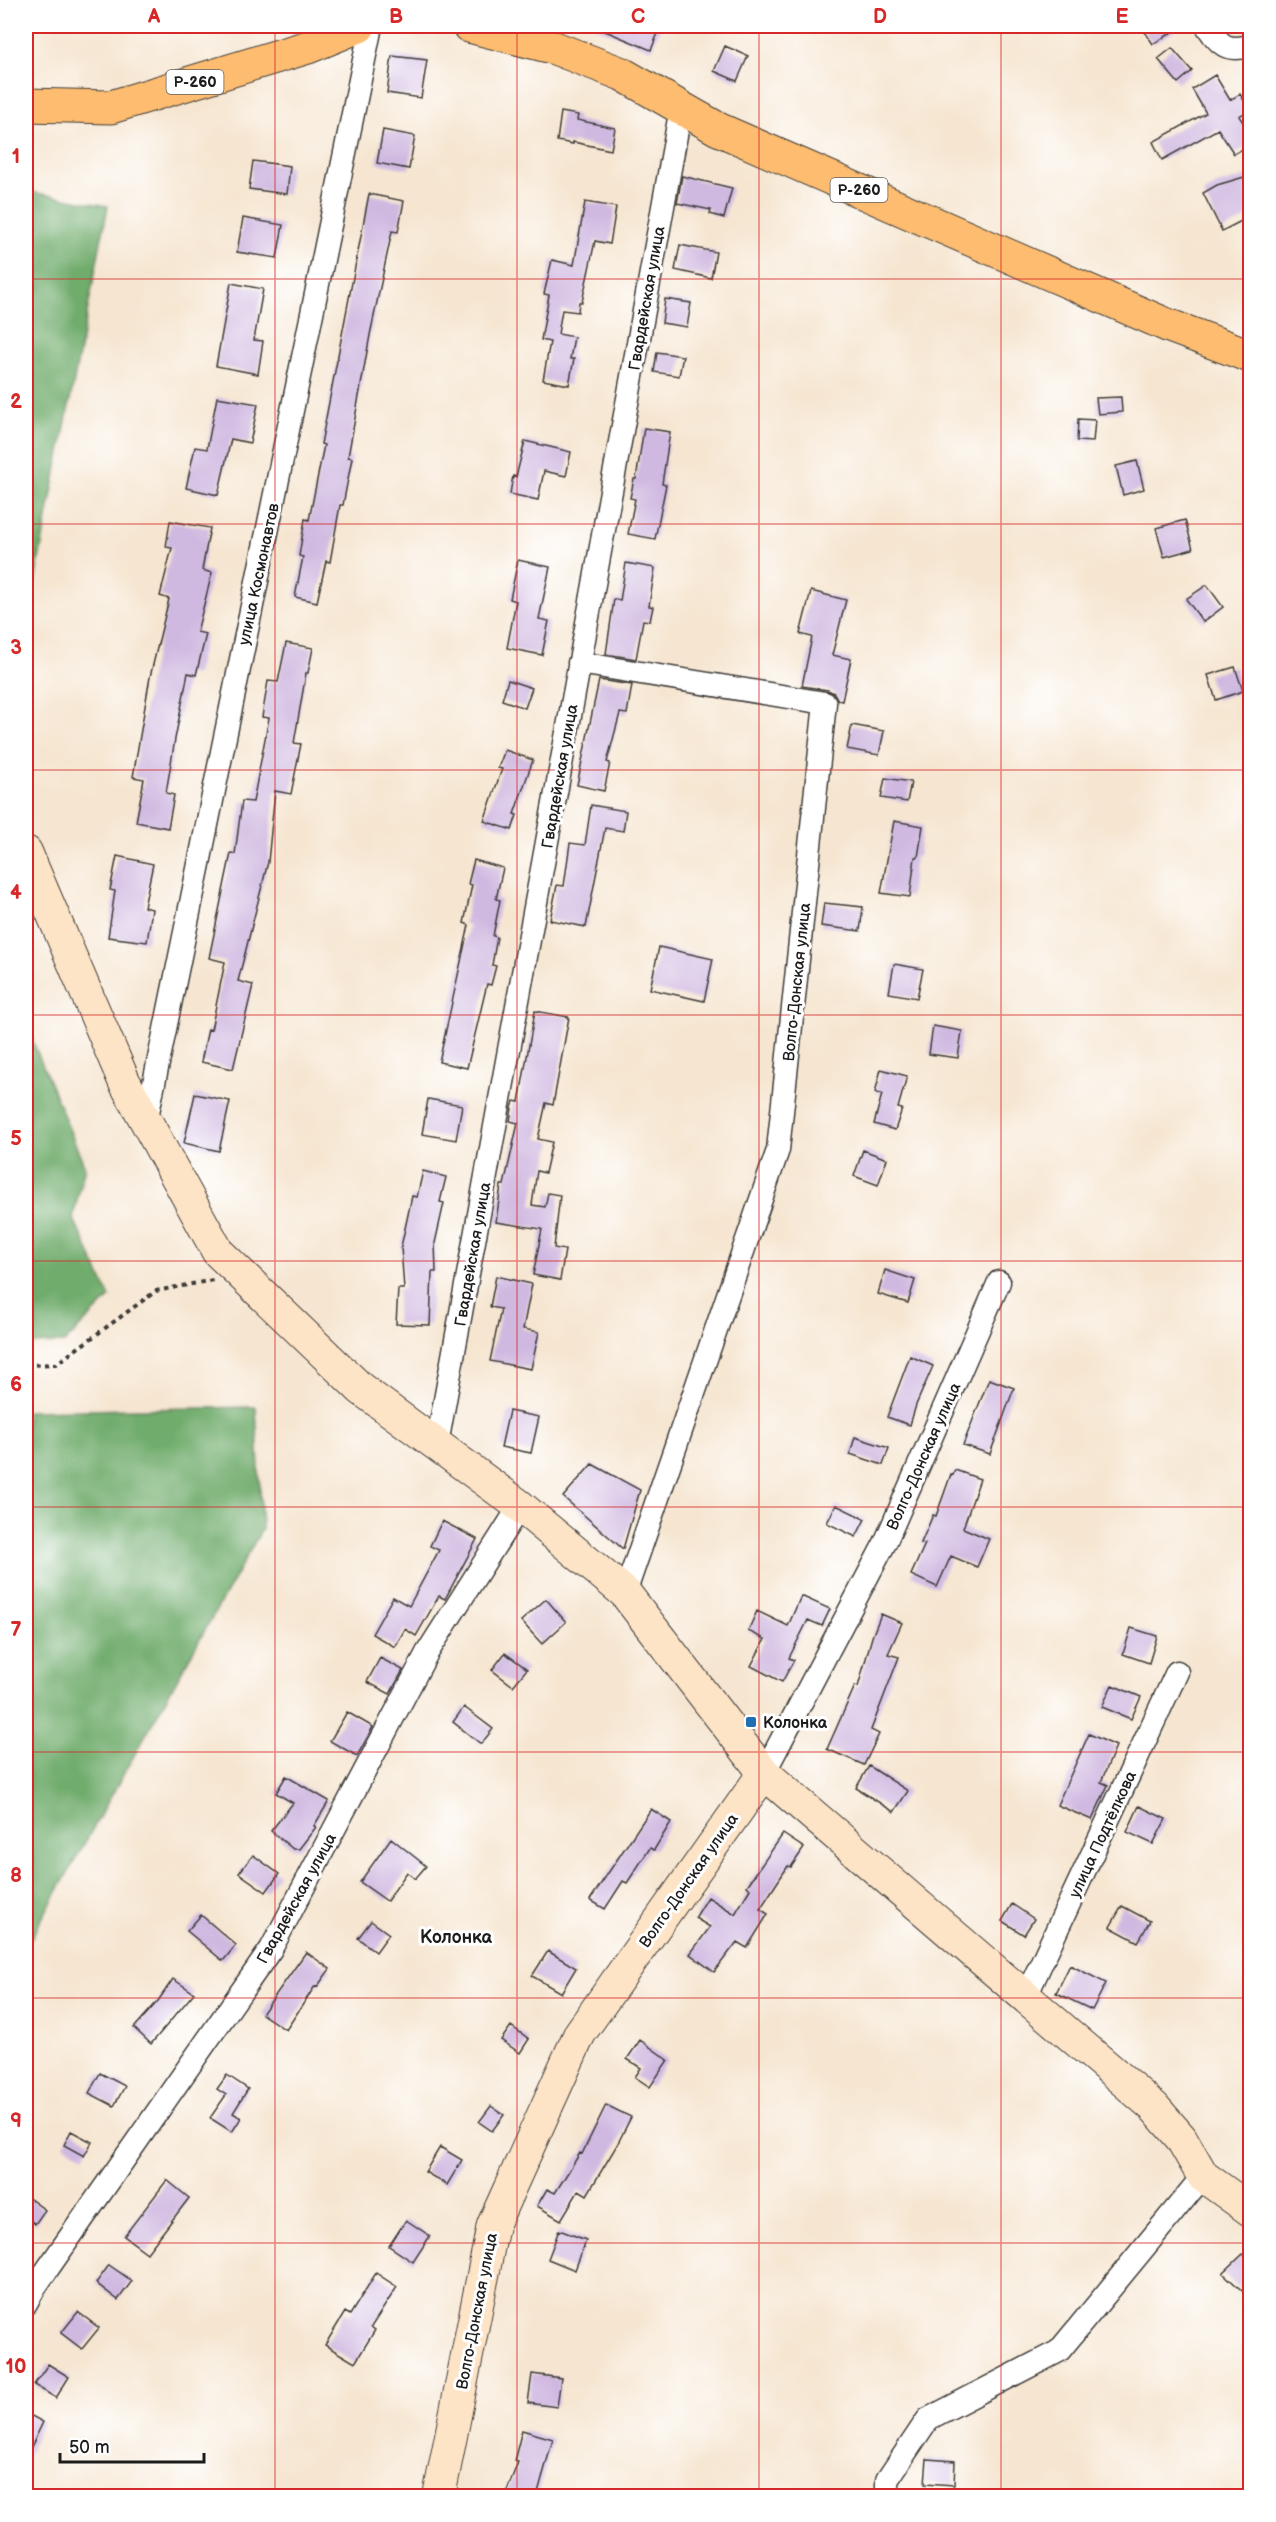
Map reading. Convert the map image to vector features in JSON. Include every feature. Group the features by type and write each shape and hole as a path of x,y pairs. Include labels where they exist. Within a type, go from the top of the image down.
{"highway":[{"name":"Р-260","path":"26,105 111,107 308,47 359,26"},
{"name":"Р-260","path":"470,26 552,47 622,74 740,139 1167,325 1251,356"}],"street":[{"name":"улица Космонавтов","path":"146,1122 371,26"},
{"path":"1207,26 1224,47 1235,49 1251,46"},
{"name":"Гвардейская улица","path":"437,1444 681,108"},
{"name":"Волго-Донская улица","path":"579,663 825,703 778,1150 625,1593"},
{"path":"26,852 124,1081 218,1252 361,1389 520,1506 625,1593 764,1773 1154,2107 1181,2138 1203,2176 1251,2210"},
{"name":"Волго-Донская улица","path":"439,2496 492,2225 580,2033 764,1773 885,1543 999,1282"},
{"name":"Гвардейская улица","path":"26,2303 35,2286 271,1949 427,1653 520,1506"},
{"name":"улица Подтёлкова","path":"1026,1996 1177,1672"},
{"path":"887,2496 887,2480 928,2419 1059,2350 1203,2176"}],"path":[{"path":"26,1365 56,1364 156,1291 241,1274"}],"green space":[{"path":"26,191 108,206 26,626"},
{"path":"26,1025 85,1167 73,1217 110,1297 64,1343 26,1344"},
{"path":"256,1407 262,1529 26,1947 26,1411"}],"building":[{"path":"593,26 661,26 651,50"},
{"path":"1141,26 1183,26 1153,44"},
{"path":"725,46 748,56 737,81 714,71"},
{"path":"1172,48 1192,71 1178,83 1158,59"},
{"path":"392,56 427,60 421,98 387,93"},
{"path":"1215,75 1230,100 1240,94 1250,110 1239,116 1251,135 1251,144 1234,154 1218,129 1162,160 1153,142 1206,113 1192,89"},
{"path":"561,112 578,115 577,120 615,128 611,150 557,141"},
{"path":"383,130 415,136 409,169 377,163"},
{"path":"253,161 290,166 287,194 249,189"},
{"path":"1251,175 1251,216 1222,231 1203,193 1217,185"},
{"path":"682,176 732,188 724,218 710,214 711,210 677,203"},
{"path":"369,194 404,201 398,232 392,231 348,457 352,458 343,505 340,505 330,562 326,561 317,602 295,597 303,557 299,556 305,519 309,520 324,445 321,444"},
{"path":"585,202 616,207 610,244 595,241 578,312 562,310 558,334 574,337 570,359 574,359 569,385 543,380 550,342 541,340 549,295 544,294 552,260 574,265"},
{"path":"243,218 283,225 277,258 237,252"},
{"path":"680,245 716,252 711,278 675,270"},
{"path":"231,283 263,289 254,340 263,341 258,374 216,366"},
{"path":"665,299 691,303 687,327 662,323"},
{"path":"657,352 683,356 679,376 654,372"},
{"path":"217,397 258,404 250,443 231,439 218,495 186,488 195,447 207,449"},
{"path":"1121,397 1122,412 1098,414 1096,398"},
{"path":"1078,419 1095,420 1093,442 1077,441"},
{"path":"644,428 670,432 662,484 666,485 655,539 628,534 635,499 630,498 634,479 636,479"},
{"path":"525,441 571,452 566,476 544,471 538,500 510,494 513,476 516,477"},
{"path":"1137,461 1144,489 1123,495 1116,466"},
{"path":"1185,520 1193,549 1164,557 1156,528"},
{"path":"170,521 210,528 202,570 212,573 197,632 206,634 196,675 188,673 175,739 166,793 174,795 168,828 136,822 144,779 133,777 150,677 169,599 160,596 172,548 166,547"},
{"path":"518,560 550,567 539,619 549,621 542,655 507,648 516,601 510,599"},
{"path":"626,563 655,568 649,606 653,607 650,621 643,620 636,659 606,654 614,599 620,601"},
{"path":"1207,585 1223,607 1203,622 1186,599"},
{"path":"811,591 846,600 832,655 851,659 842,701 828,690 802,686 812,637 800,634"},
{"path":"286,643 313,648 308,673 306,673 294,743 301,744 291,794 275,791 268,862 238,981 253,985 233,1069 201,1062 208,1029 211,1030 225,962 209,958 231,853 235,854 242,801 253,802 269,718 262,717 268,681 278,682"},
{"path":"1235,667 1243,691 1216,700 1208,675"},
{"path":"508,680 532,688 525,708 502,700"},
{"path":"599,680 632,685 627,714 620,713 607,762 610,763 604,791 577,785"},
{"path":"852,725 884,731 879,755 847,749"},
{"path":"505,750 533,760 514,814 517,815 512,830 484,821 502,769 498,768"},
{"path":"885,778 911,782 907,802 881,798"},
{"path":"591,805 626,811 623,831 605,828 586,927 550,920 557,885 564,886 570,843 585,845"},
{"path":"894,821 923,826 918,857 915,857 910,897 881,893"},
{"path":"117,856 153,864 144,907 152,909 147,942 108,937 115,891 110,890"},
{"path":"474,860 503,868 496,899 500,900 493,936 497,937 492,965 496,966 491,985 487,984 467,1068 439,1062 469,925 464,923 472,885 468,884"},
{"path":"824,903 863,907 860,931 821,926"},
{"path":"659,947 713,959 704,1001 650,989"},
{"path":"894,964 923,969 917,998 889,993"},
{"path":"535,1011 569,1017 553,1105 546,1103 538,1139 552,1142 545,1173 537,1171 532,1205 545,1207 548,1193 560,1195 554,1248 565,1250 560,1280 533,1275 542,1229 496,1222 501,1185 504,1185 518,1123 510,1121 512,1108 514,1101 519,1102"},
{"path":"933,1026 962,1031 958,1058 929,1054"},
{"path":"881,1069 907,1076 898,1108 902,1109 895,1130 874,1124 882,1094 875,1093"},
{"path":"195,1094 230,1101 219,1151 184,1143"},
{"path":"428,1099 462,1105 456,1140 422,1134"},
{"path":"863,1150 887,1159 878,1185 854,1176"},
{"path":"423,1171 446,1177 440,1202 444,1203 435,1243 436,1272 432,1272 430,1325 396,1324 398,1289 404,1289 401,1247 412,1196 417,1197"},
{"path":"885,1270 915,1280 908,1303 878,1294"},
{"path":"496,1276 532,1284 523,1329 539,1332 531,1369 490,1361 501,1309 490,1307"},
{"path":"910,1356 933,1366 910,1425 887,1417"},
{"path":"989,1379 1014,1388 990,1454 963,1445"},
{"path":"509,1411 539,1417 531,1453 501,1447"},
{"path":"855,1437 889,1448 883,1465 850,1454"},
{"path":"592,1464 640,1490 623,1549 563,1497"},
{"path":"955,1470 980,1479 963,1528 989,1539 977,1567 951,1556 937,1587 911,1575 925,1544 921,1543 933,1515 936,1516 951,1474 953,1475"},
{"path":"836,1505 865,1519 856,1537 827,1523"},
{"path":"442,1521 477,1539 445,1599 439,1596 416,1636 405,1629 395,1647 372,1634 393,1597 409,1606 439,1550 430,1546"},
{"path":"801,1596 830,1609 822,1626 808,1620 789,1658 794,1660 782,1682 751,1666 765,1639 748,1631 757,1611 788,1626"},
{"path":"546,1599 566,1622 542,1644 521,1621"},
{"path":"881,1614 902,1623 888,1654 899,1657 871,1730 879,1734 864,1765 827,1749 855,1686 858,1687"},
{"path":"1131,1628 1157,1636 1149,1663 1123,1654"},
{"path":"505,1653 527,1669 513,1686 492,1670"},
{"path":"380,1658 403,1670 390,1694 367,1682"},
{"path":"1112,1685 1141,1697 1131,1719 1102,1707"},
{"path":"464,1707 493,1729 481,1744 453,1722"},
{"path":"347,1712 373,1727 357,1756 330,1741"},
{"path":"1089,1734 1116,1746 1101,1782 1108,1785 1092,1820 1057,1805"},
{"path":"869,1766 908,1791 894,1812 856,1788"},
{"path":"286,1776 329,1801 314,1826 316,1827 299,1849 293,1849 271,1831 293,1803 276,1793"},
{"path":"1139,1806 1166,1819 1153,1844 1127,1832"},
{"path":"651,1809 671,1822 654,1850 650,1848 627,1883 623,1881 605,1909 590,1900"},
{"path":"783,1834 804,1848 791,1867 788,1866 760,1909 768,1914 747,1948 737,1942 714,1972 690,1954 710,1927 695,1918 708,1897 735,1914 750,1889 747,1886"},
{"path":"391,1838 426,1866 415,1879 407,1872 387,1901 360,1882"},
{"path":"253,1855 279,1874 266,1892 239,1873"},
{"path":"1012,1904 1034,1919 1024,1935 1002,1921"},
{"path":"1122,1906 1150,1921 1138,1942 1110,1927"},
{"path":"201,1915 236,1945 223,1961 187,1931"},
{"path":"371,1921 389,1934 376,1952 358,1938"},
{"path":"548,1951 576,1968 561,1993 532,1976"},
{"path":"306,1952 330,1969 317,1987 315,1986 286,2030 262,2014"},
{"path":"1070,1965 1106,1983 1092,2010 1056,1993"},
{"path":"173,1979 194,1993 151,2044 134,2028 158,2001"},
{"path":"511,2026 529,2039 520,2053 501,2040"},
{"path":"640,2040 668,2060 650,2087 635,2077 641,2068 627,2059"},
{"path":"100,2073 125,2086 114,2106 89,2093"},
{"path":"227,2075 248,2089 233,2113 241,2118 232,2132 210,2118 226,2095 217,2089"},
{"path":"606,2105 631,2117 587,2195 579,2190 561,2220 537,2206 547,2189 555,2193 580,2153 582,2154"},
{"path":"491,2106 504,2115 492,2131 479,2122"},
{"path":"71,2131 92,2142 84,2156 64,2145"},
{"path":"440,2147 462,2160 447,2185 425,2172"},
{"path":"167,2180 189,2198 147,2253 124,2236"},
{"path":"26,2196 45,2210 35,2224 26,2217"},
{"path":"406,2220 430,2236 413,2262 389,2246"},
{"path":"559,2230 586,2240 575,2270 548,2259"},
{"path":"1243,2254 1251,2261 1251,2299 1223,2273"},
{"path":"109,2265 132,2281 118,2300 96,2283"},
{"path":"376,2273 397,2287 371,2327 375,2330 355,2363 325,2345 345,2312 350,2315"},
{"path":"78,2312 99,2328 82,2349 61,2333"},
{"path":"48,2364 69,2377 56,2398 34,2385"},
{"path":"532,2374 561,2378 557,2407 528,2403"},
{"path":"26,2413 43,2422 26,2458"},
{"path":"522,2430 553,2439 537,2496 505,2496 518,2462 514,2461"},
{"path":"927,2459 955,2461 954,2485 925,2483"}],"place":[{"name":"Колонка","path":"751,1722"}],"district":[{"name":"Колонка","path":"456,1937"}]}
